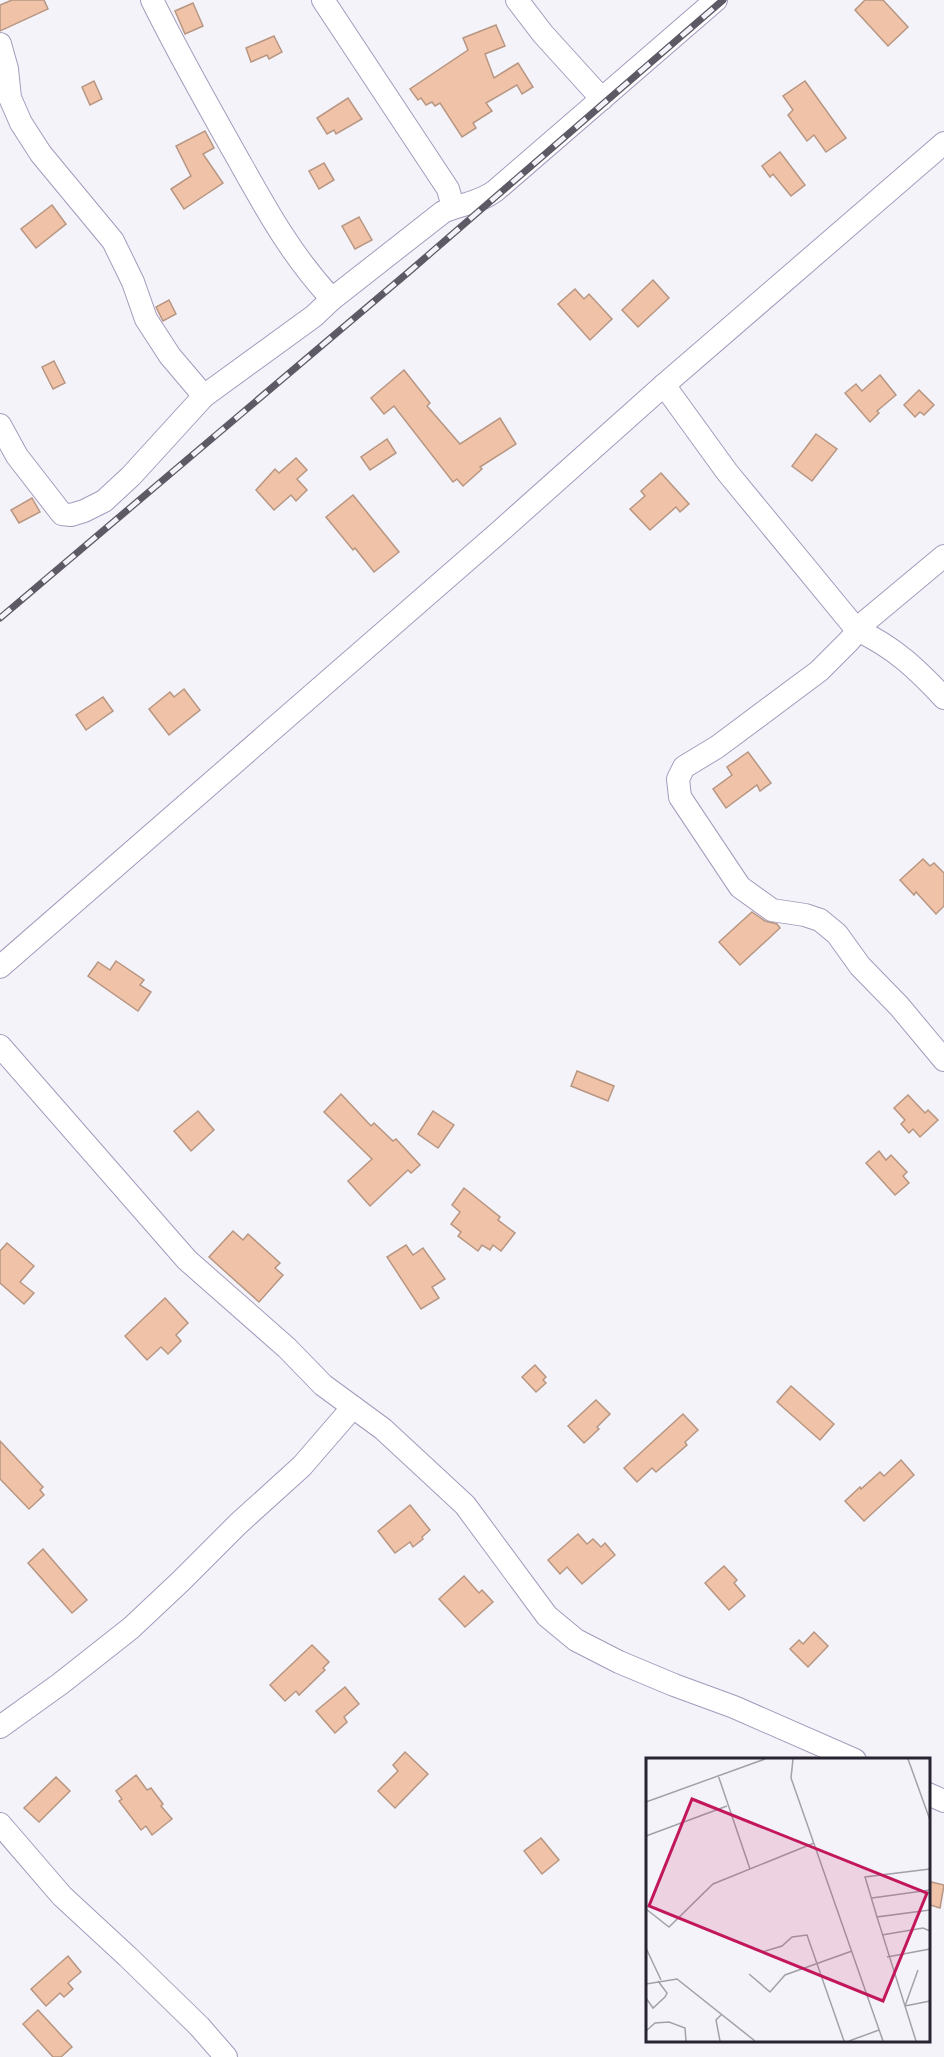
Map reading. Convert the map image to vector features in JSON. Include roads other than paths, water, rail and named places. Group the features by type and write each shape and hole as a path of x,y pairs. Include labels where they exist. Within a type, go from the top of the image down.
{"street":[{"path":"152,0 174,44 282,237 314,280 332,299"},
{"path":"323,0 448,189 453,207"},
{"path":"517,0 543,34 602,99"},
{"path":"0,425 17,456 62,513 71,515 104,501 131,476 204,396 314,316 332,299 426,225 453,207 478,202 495,191 716,0"},
{"path":"0,44 7,69 10,98 21,123 41,154 113,241 133,282 146,319 170,356 204,396"},
{"path":"0,967 497,534 664,385 944,143"},
{"path":"664,385 727,472 857,630 887,645 926,678 944,698"},
{"path":"944,556 857,630 819,671 726,740 684,767 678,779 680,797 740,887 772,910 805,915 820,920 837,934 860,966 899,1006 944,1060"},
{"path":"0,1046 187,1260 287,1348 323,1385 383,1429 465,1505 547,1616 576,1640 619,1662 734,1707 850,1758"},
{"path":"0,1727 60,1684 131,1628 238,1524 302,1466 352,1407"},
{"path":"929,1795 944,1801"},
{"path":"0,1824 62,1896 199,2026 226,2057"}],"railway":[{"path":"0,618 411,270 723,0"}]}
